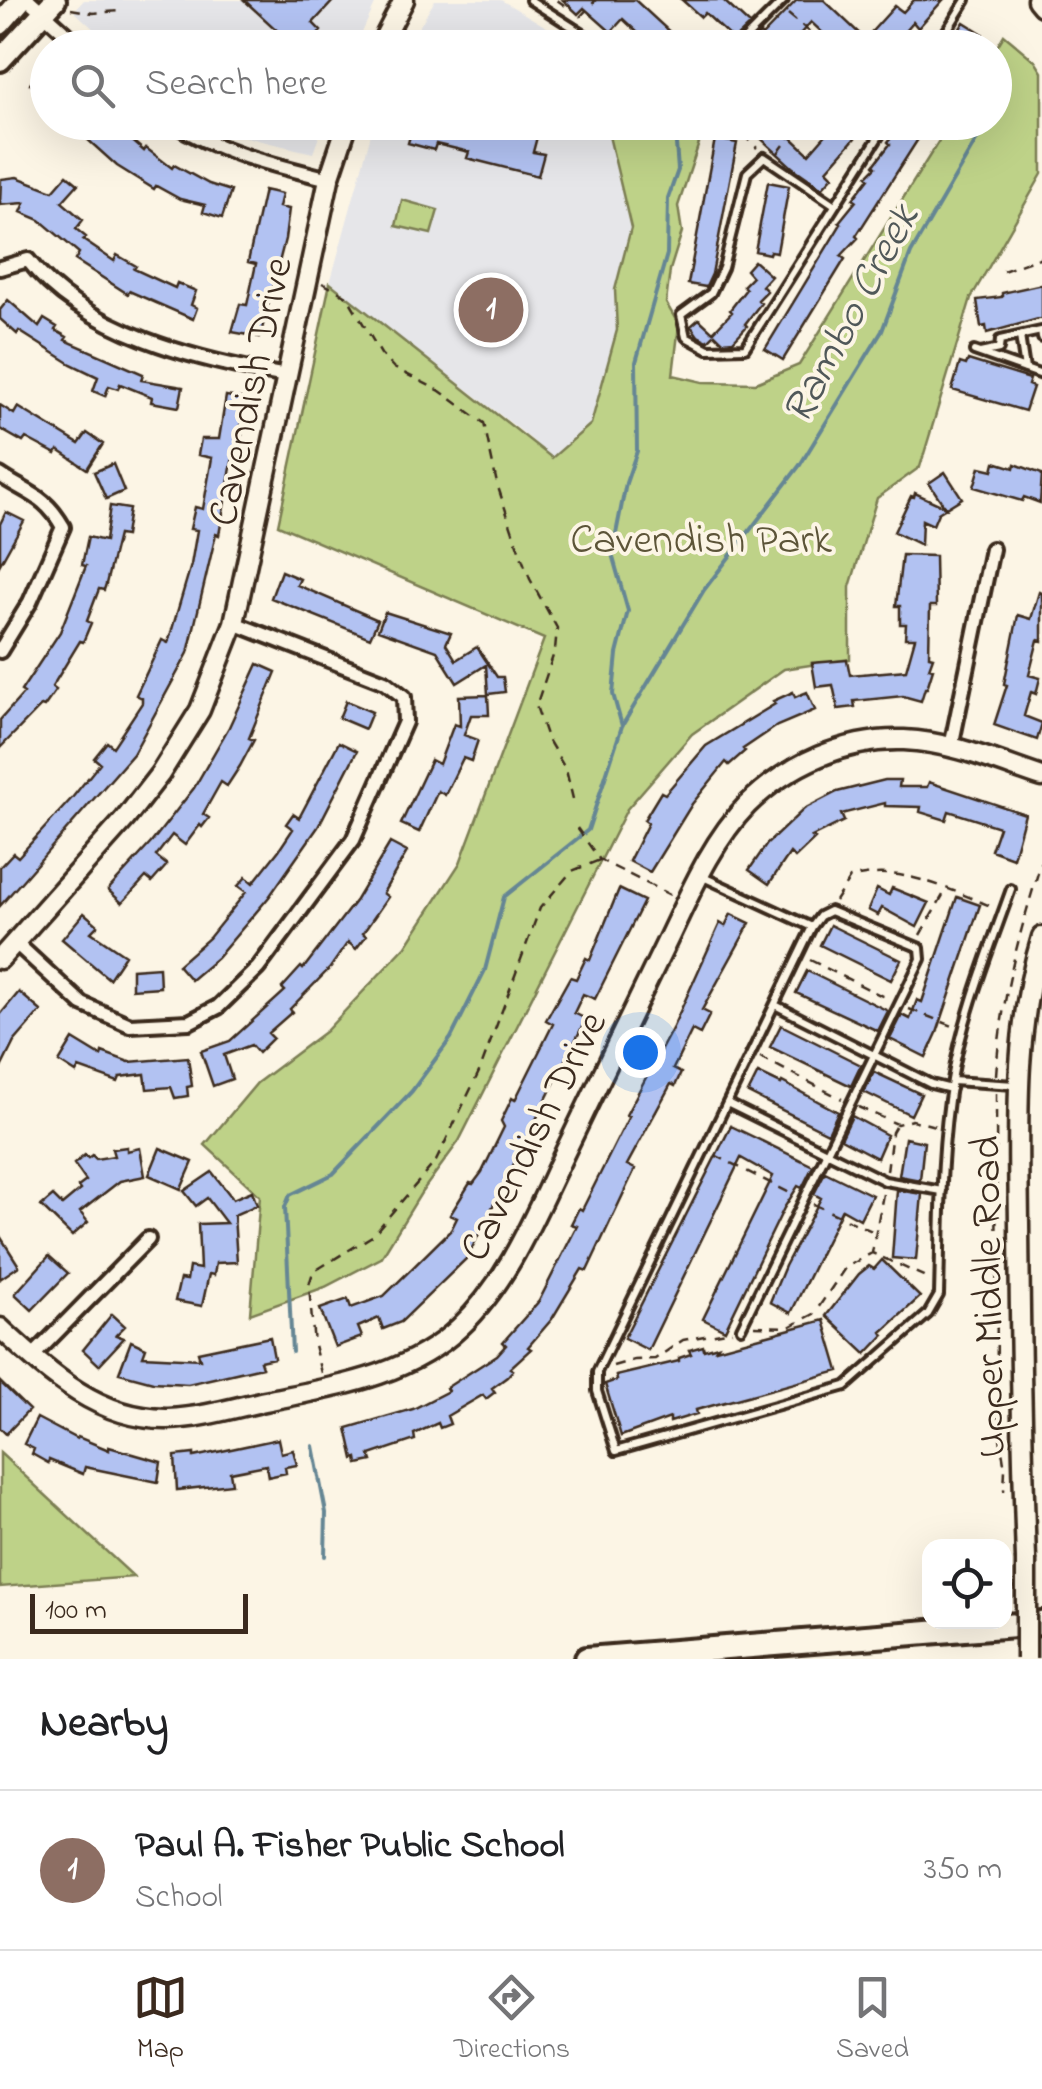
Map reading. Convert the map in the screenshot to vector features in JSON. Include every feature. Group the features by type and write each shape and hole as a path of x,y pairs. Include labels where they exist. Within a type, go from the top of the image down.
{"highway":[{"path":"587,1659 1042,1623"}],"main road":[{"path":"0,24 21,0"},
{"path":"0,60 50,6"}],"street":[{"path":"388,30 404,0"},
{"path":"1037,0 1042,6"},
{"path":"50,6 68,30"},
{"path":"204,140 248,158 329,178"},
{"name":"Cavendish Drive","path":"0,959 125,819 160,774 200,710 234,623 329,178 342,140"},
{"path":"0,268 28,260 54,290 126,330 164,346 240,368 287,376"},
{"path":"0,476 52,507 63,526 30,602 0,650"},
{"path":"952,746 992,548"},
{"path":"15,942 82,1004 98,1013 130,1025 189,1022 218,1007 258,968 352,840 405,722 404,697 385,682 234,623"},
{"name":"Cavendish Drive","path":"0,1328 70,1390 101,1405 139,1416 170,1419 358,1382 434,1348 460,1327 490,1293 526,1233 686,902 727,830 768,786 813,758 870,742 904,740 952,746 1042,778"},
{"name":"Upper Middle Road","path":"1026,1659 1020,1085 1021,1041 1033,965 1042,937"},
{"path":"32,1357 148,1239"}],"lane":[{"path":"530,0 578,30"},
{"path":"947,30 966,0"},
{"path":"754,30 781,3"},
{"path":"835,206 767,159 747,172 724,268 711,292 681,315 686,336 708,349 744,348 835,206 877,140"},
{"path":"1042,338 1041,331 1000,340 1000,349 977,352 1042,375"},
{"path":"1020,336 1026,369"},
{"path":"701,876 812,927"},
{"path":"742,1328 921,959 920,948 830,911 812,927 597,1372 597,1392 616,1451 846,1386 928,1314 938,1295 951,1085 963,1030 1011,889"},
{"path":"775,1004 931,1084 1020,1085"},
{"path":"727,1103 886,1181 942,1190"}],"path":[{"path":"556,0 571,10"},
{"path":"572,26 596,0"},
{"path":"781,3 810,30"},
{"path":"50,6 120,11"},
{"path":"748,140 767,159 790,140"},
{"path":"1003,271 1042,257"},
{"path":"309,273 347,296 381,354 394,368 440,391 484,423 497,484 526,568 558,628 555,650 536,706 547,738 566,770 574,799"},
{"path":"577,828 600,860 632,879 686,902"},
{"path":"324,1388 314,1345 309,1285 314,1272 372,1236 436,1162 480,1070 540,908 572,870 600,860"},
{"path":"830,911 850,878 870,872 898,873 1003,911"},
{"path":"914,945 947,888"},
{"path":"799,954 899,1005 963,1030"},
{"path":"897,1124 892,1132 872,1253 939,1282"},
{"path":"704,1150 876,1233"}],"shaded area":[{"path":"84,0 377,0 363,30 95,30 74,11"},
{"path":"435,0 501,0 551,30 418,30"},
{"path":"258,140 318,140 313,153"},
{"path":"369,140 610,140 631,228 615,290 617,330 591,424 552,458 330,283"}],"green space":[{"name":"Cavendish Park","path":"1012,42 1042,72 1042,174 971,298 920,467 877,498 850,587 850,659 784,669 692,734 627,809 459,1141 381,1258 325,1287 250,1314 260,1196 205,1145 257,1083 326,1031 406,946 460,863 544,639 278,525 330,283 552,458 591,424 617,330 615,290 631,228 610,140 700,140 678,206 682,232 670,270 666,303 679,325 673,375 703,382 756,383 799,365 939,140 1012,140"},
{"path":"402,200 438,210 431,234 396,226"},
{"path":"0,1453 134,1577 0,1587"}],"building":[{"path":"244,0 334,0 313,23 320,30 276,30"},
{"path":"563,0 635,0 668,30 635,30 623,19 609,30 584,8 578,14"},
{"path":"682,0 723,0 750,25 745,30 723,30 705,13 701,17"},
{"path":"797,0 824,0 856,30 820,30 811,22 804,30 768,30"},
{"path":"914,0 943,0 918,28 913,22 906,30 873,30 895,6 903,12"},
{"path":"964,22 977,30 959,30"},
{"path":"88,140 131,140 172,168 174,165 231,191 222,218 203,212 205,205 180,199 156,186 154,189 117,166"},
{"path":"536,140 533,152 544,154 538,176 467,158 469,152 436,144 434,150 408,143"},
{"path":"715,140 737,143 712,274 706,287 688,284"},
{"path":"763,140 794,140 809,154 821,140 853,140 827,170 833,176 822,188"},
{"path":"917,140 858,238 841,256 845,259 783,360 765,349 888,142"},
{"path":"67,175 78,184 62,202 83,220 76,229 86,237 83,240 114,261 117,255 136,266 134,269 175,288 177,283 196,291 191,305 197,308 193,319 129,291 128,294 75,260 79,253 40,220 21,212 25,203 0,205 1,179 17,177 53,191"},
{"path":"768,182 789,186 777,252 769,254 755,251"},
{"path":"264,190 282,194 279,207 289,209 260,337 232,332 240,304 247,305 256,264 248,262"},
{"path":"754,261 771,276 762,286 767,291 758,300 761,303 747,326 733,341 723,342 715,334 708,341 698,336 691,326 699,319 713,332 732,312 746,289 743,286 752,277 746,270"},
{"path":"1042,284 1042,318 987,333 986,326 981,327 977,300 1002,297 1002,293"},
{"path":"8,300 39,327 44,319 67,337 65,340 143,374 141,380 183,387 179,407 151,402 152,397 120,384 118,389 109,386 105,396 93,391 98,377 19,331 17,334 0,319 0,310"},
{"path":"968,360 1030,379 1028,385 1033,387 1025,411 952,390 960,363 966,365"},
{"path":"226,396 246,399 239,434 242,435 239,452 236,451 232,462 219,535 216,534 188,653 133,754 0,906 0,867 13,853 18,857 72,798 100,763 94,758 107,742 113,747 142,703 136,695 162,640 168,643 191,565 197,530 190,529 195,507 203,509 212,458 198,455 201,439 219,439"},
{"path":"0,405 14,414 18,407 79,444 87,433 103,444 87,469 58,450 56,454 0,429"},
{"path":"995,462 1014,468 1015,464 1042,474 1040,503 974,487 980,467 993,470"},
{"path":"113,464 124,491 106,499 94,472"},
{"path":"945,472 962,498 938,513 933,525 922,520 921,545 894,532 915,493 945,507 929,483"},
{"path":"110,506 129,509 125,536 118,535 106,584 104,590 99,589 83,642 80,641 52,687 56,690 44,707 0,748 0,720 24,693 21,691 60,632 86,566 82,565 88,537 105,541"},
{"path":"6,512 24,521 0,564 0,524"},
{"path":"902,555 935,556 936,606 930,606 929,656 933,657 929,668 933,669 927,688 921,701 903,696 854,701 855,707 838,709 833,685 816,687 812,663 847,660 850,675 906,670 915,638 905,638 906,624 900,624 900,606 896,606"},
{"path":"281,571 300,579 297,585 378,620 370,638 271,598"},
{"path":"1039,592 1042,641 1038,640 1029,675 1040,678 1024,716 1042,723 1037,740 994,725 1007,685 1004,684 1018,615 1031,619"},
{"path":"385,612 451,633 446,644 456,660 477,647 497,677 503,677 505,692 488,694 486,665 457,683 437,651 378,630"},
{"path":"258,664 276,672 249,738 254,740 240,766 227,786 221,782 203,814 209,818 202,827 185,845 172,835 156,856 167,865 152,882 146,877 122,903 108,890 194,788 229,727"},
{"path":"793,692 795,697 807,692 815,710 777,726 743,749 729,765 726,762 692,804 650,872 629,861 648,823 644,820 661,792 665,794 706,746"},
{"path":"488,695 489,715 471,715 464,735 478,740 471,761 463,758 445,795 438,791 419,832 401,824 431,760 439,764 454,724 460,726 459,696"},
{"path":"346,701 372,712 365,729 339,718"},
{"path":"339,742 357,751 318,827 269,897 217,958 191,980 178,965 209,938 246,892 238,886 246,877 253,883 279,850 293,829 286,824 293,814 299,818"},
{"path":"900,780 899,787 927,787 929,782 1025,814 1013,858 991,850 999,827 949,811 946,820 920,812 921,807 885,803 841,814 844,821 812,837 815,839 795,858 790,853 769,884 749,870 767,844 804,809 837,792"},
{"path":"390,843 407,852 383,893 388,897 363,933 366,936 356,949 348,942 330,968 290,1009 292,1012 268,1033 273,1038 258,1053 251,1045 224,1055 232,1079 213,1086 201,1051 230,1041 285,991 282,988 303,969 356,900"},
{"path":"892,888 929,903 917,927 882,908 878,915 868,910 877,889 889,895"},
{"path":"619,889 644,901 595,999 583,994 574,1013 586,1019 467,1258 401,1322 383,1329 379,1318 358,1327 362,1337 335,1347 320,1309 348,1299 351,1308 384,1296 451,1230 457,1218 450,1215 470,1183 482,1172 504,1127 501,1121 512,1098 515,1100 553,1024 546,1020 570,977 576,979 586,958 590,960"},
{"path":"957,897 980,905 926,1057 890,1039 902,1015 910,1019 917,1000 922,1002"},
{"path":"84,913 98,925 91,932 125,955 109,979 62,939"},
{"path":"731,914 750,923 702,1010 710,1014 700,1034 692,1030 673,1069 681,1073 675,1086 671,1084 627,1165 635,1169 587,1271 582,1269 552,1319 528,1347 531,1349 492,1388 495,1392 447,1416 450,1424 440,1428 438,1423 414,1434 415,1440 370,1455 372,1461 358,1464 347,1428 413,1409 448,1391 446,1388 497,1355 506,1345 503,1342 539,1301 577,1226 571,1224 579,1208 582,1210 629,1116 626,1115 673,1027 720,923 725,926"},
{"path":"830,925 901,960 891,980 820,945"},
{"path":"159,967 160,987 132,989 132,969"},
{"path":"807,971 888,1011 878,1031 796,993"},
{"path":"19,992 41,1011 14,1042 0,1070 0,1015"},
{"path":"781,1025 861,1065 851,1086 770,1047"},
{"path":"73,1039 101,1056 102,1052 129,1062 188,1057 192,1086 187,1087 188,1096 175,1098 171,1087 147,1089 145,1074 120,1077 118,1082 79,1068 76,1073 59,1062"},
{"path":"874,1072 921,1094 911,1115 864,1092"},
{"path":"758,1073 838,1112 828,1133 748,1093"},
{"path":"852,1116 887,1135 877,1158 841,1139"},
{"path":"731,1126 813,1166 802,1188 798,1186 784,1208 725,1330 703,1319 773,1176 741,1158 648,1350 624,1338"},
{"path":"905,1138 924,1142 920,1180 899,1176"},
{"path":"127,1147 127,1151 140,1148 145,1176 120,1181 80,1212 88,1222 72,1236 41,1206 53,1196 62,1205 80,1190 78,1187 86,1181 74,1164 85,1155 96,1159 114,1156 112,1149"},
{"path":"160,1148 193,1162 181,1189 149,1175"},
{"path":"212,1172 233,1199 252,1191 257,1205 234,1215 237,1262 216,1263 214,1275 209,1274 202,1306 175,1301 180,1279 187,1280 189,1267 200,1269 198,1224 226,1223 207,1198 196,1206 184,1191"},
{"path":"825,1172 872,1195 860,1219 842,1209 791,1313 770,1302 821,1198 814,1194"},
{"path":"897,1190 922,1194 916,1260 892,1258"},
{"path":"0,1236 19,1266 0,1279"},
{"path":"49,1256 68,1273 32,1310 15,1294"},
{"path":"882,1260 920,1297 882,1332 884,1335 866,1354 826,1316 859,1274 869,1266 874,1269"},
{"path":"112,1314 125,1326 116,1335 124,1338 99,1365 83,1350"},
{"path":"824,1320 839,1371 696,1410 697,1414 670,1422 670,1418 621,1436 605,1384 617,1380 616,1376 679,1361 691,1354 689,1350 703,1346 704,1350 718,1346 716,1349"},
{"path":"270,1337 274,1358 260,1361 262,1367 188,1384 153,1382 119,1373 131,1341 146,1348 143,1356 200,1359 198,1352"},
{"path":"0,1382 29,1410 6,1434 0,1428"},
{"path":"37,1418 77,1439 161,1462 158,1482 85,1467 83,1474 49,1460 48,1463 24,1444"},
{"path":"278,1439 281,1453 293,1450 297,1465 285,1467 286,1473 268,1477 266,1465 230,1472 232,1484 177,1490 175,1456 194,1457"}],"waterway":[{"path":"622,726 613,694 617,654 628,611 612,554 626,483 637,451 636,362 667,254 668,198 678,170 676,140"},
{"name":"Rambo Creek","path":"292,1352 285,1207 290,1195 333,1174 412,1091 451,1038 485,970 504,897 588,830 622,726 704,590 800,465 882,331 911,253 977,140"},
{"path":"313,1446 326,1513 325,1556"}],"place":[{"name":"Paul A. Fisher Public School","path":"491,310"}]}
